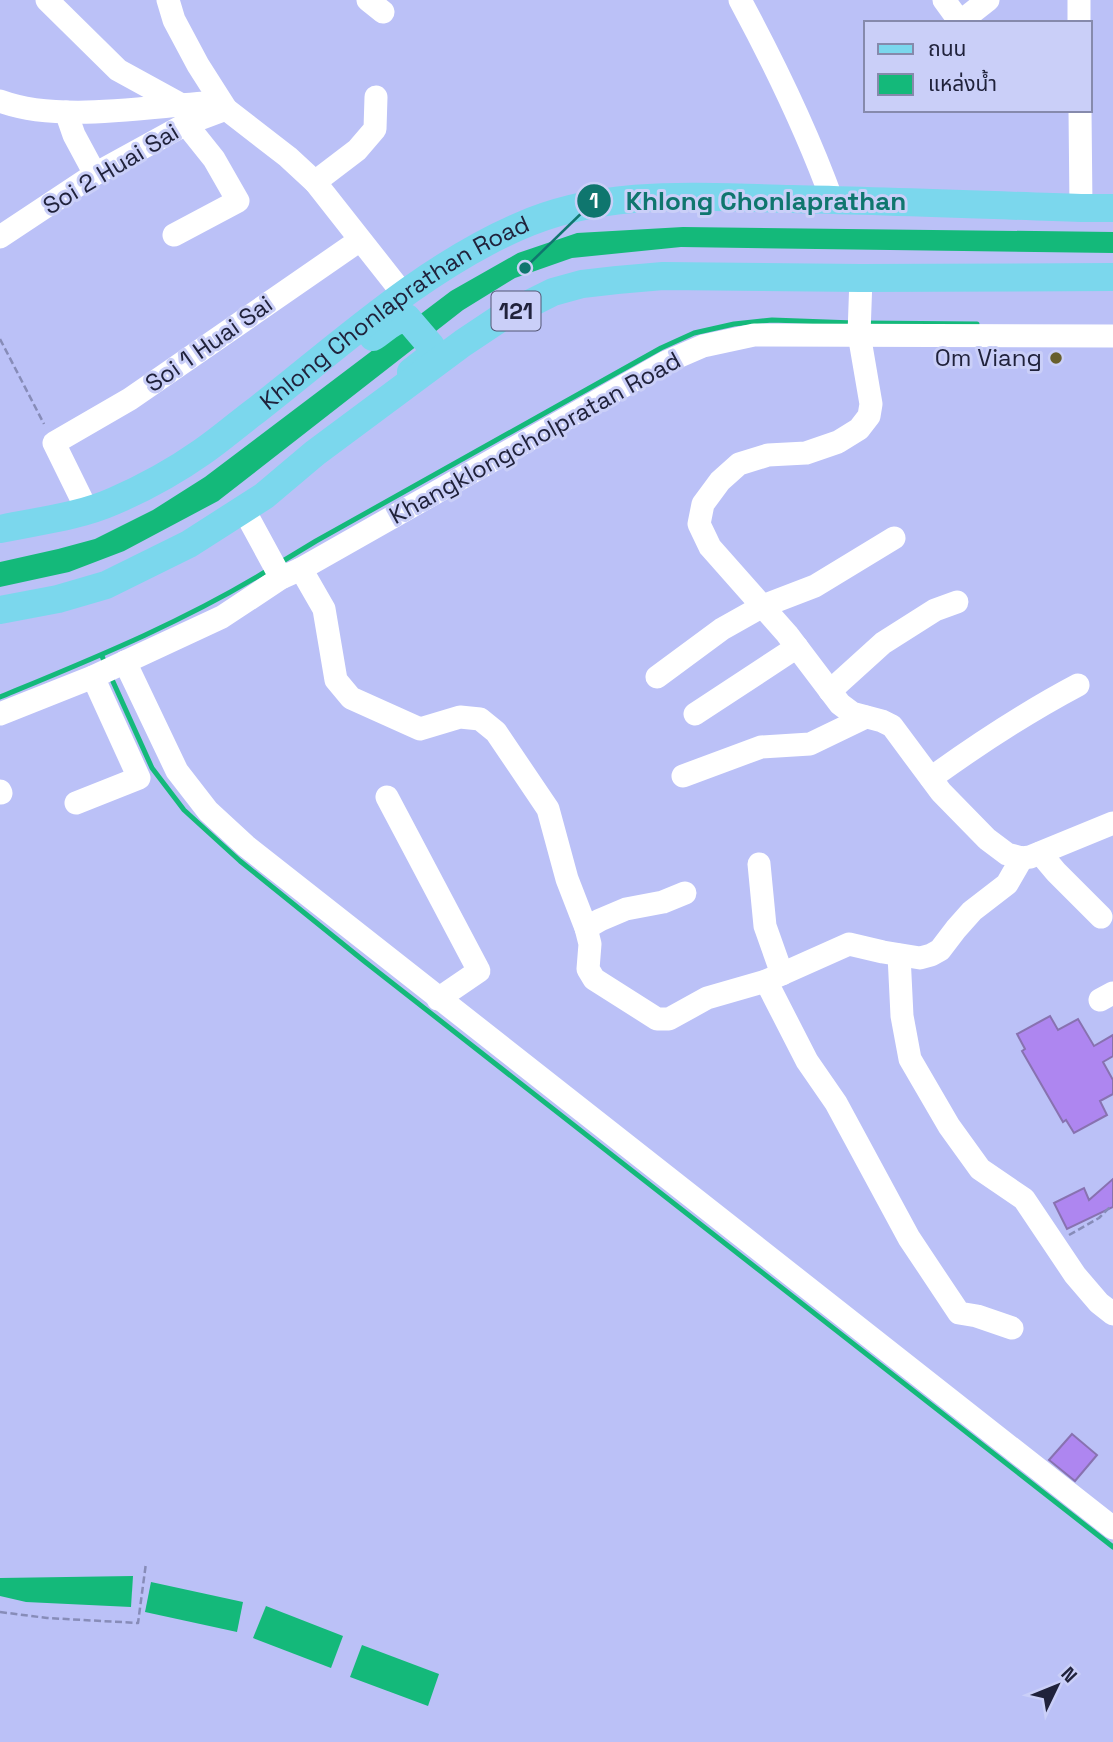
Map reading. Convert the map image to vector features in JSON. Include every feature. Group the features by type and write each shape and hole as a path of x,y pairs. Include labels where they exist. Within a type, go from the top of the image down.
{"main road":[{"name":"Khlong Chonlaprathan Road","path":"0,529 68,516 113,502 151,482 201,453 279,393 409,307 459,256 520,226 578,206 671,197 1113,208"},
{"name":"121","path":"0,610 58,599 106,585 189,544 264,496 315,453 472,337 499,319 553,292 594,283 663,276 860,311 1113,277"},
{"path":"315,453 430,357 437,344 449,340 520,295 553,292"},
{"path":"409,307 437,344"}],"street":[{"path":"47,0 118,70 183,114 215,159 238,201 174,235"},
{"path":"168,0 174,20 223,106 315,182 409,307"},
{"path":"740,0 803,127 832,200"},
{"path":"944,0 959,21"},
{"path":"961,21 988,0"},
{"path":"1079,0 1079,21"},
{"path":"315,182 357,150 375,129 376,97"},
{"path":"0,101 17,108 66,112 143,108 183,114"},
{"name":"Soi 2 Huai Sai","path":"0,237 183,114 223,106"},
{"path":"66,112 74,135 95,174"},
{"path":"1080,112 1081,208"},
{"name":"Soi 1 Huai Sai","path":"54,443 131,398 360,240"},
{"path":"860,311 869,416 859,429 838,442 806,453 768,455 739,464 720,481 703,504 699,524 710,547 787,634 840,704 852,713 892,726 941,792 987,839 1007,854 1031,856 1113,823"},
{"name":"Khangklongcholpratan Road","path":"0,714 98,675 222,617 286,573 666,362 704,346 860,311 1113,336"},
{"path":"54,443 87,510"},
{"path":"244,510 258,537 286,573 324,609 336,680 351,698 420,729 460,717 480,719 496,732 548,809 567,879 586,928 590,944 588,969 594,979 657,1019 669,1019 707,998 774,978 849,944 920,958 931,955 940,950 972,911 1007,884 1031,856"},
{"path":"657,677 722,629 763,606 815,586 894,538"},
{"path":"830,691 883,643 935,610 957,602"},
{"path":"695,714 797,647"},
{"path":"125,662 177,771 208,811 246,846 1113,1528"},
{"path":"76,803 139,778 98,675"},
{"path":"931,778 1033,709 1078,685"},
{"path":"683,776 761,747 810,744 866,717"},
{"path":"387,797 478,971 438,999"},
{"path":"1031,856 1056,872 1101,917"},
{"path":"759,864 765,926 774,978 807,1061 836,1103 909,1238 959,1313 1012,1328"},
{"path":"586,928 626,909 663,902 685,893"},
{"path":"899,955 902,1016 910,1059 949,1126 980,1169 1024,1199 1076,1276 1106,1309"}],"path":[{"path":"0,339 54,443"},
{"path":"1054,1243 1099,1218 1110,1207"},
{"path":"0,1612 47,1618 138,1623 146,1563"}],"water":[{"path":"683,227 1113,232 1113,253 681,247 572,258 515,278 463,310 218,501 124,551 69,572 0,587 0,562 95,539 153,510 205,477 451,291 518,253 577,233"},
{"path":"133,1576 131,1607 26,1602 0,1596 0,1578"},
{"path":"151,1582 243,1602 237,1632 145,1612"},
{"path":"266,1606 343,1636 331,1668 253,1638"},
{"path":"362,1645 439,1674 428,1706 350,1677"}],"building":[{"path":"1050,1016 1058,1030 1078,1019 1094,1046 1113,1035 1113,1056 1103,1062 1113,1080 1113,1094 1100,1101 1107,1115 1074,1133 1066,1120 1063,1122 1022,1051 1025,1049 1017,1034"},
{"path":"1113,1179 1113,1207 1067,1229 1054,1203 1084,1188 1089,1200"},
{"path":"1072,1434 1097,1455 1075,1481 1049,1460"}],"waterway":[{"path":"278,564 661,348 694,333 734,324 772,320 854,323"},
{"path":"864,323 977,324"},
{"path":"0,697 171,623 270,569"},
{"path":"102,656 106,666"},
{"path":"110,675 152,768 184,810 240,861 1113,1547"}],"place":[{"name":"Khlong Chonlaprathan","path":"525,268"},
{"name":"Om Viang","path":"1056,358"}]}
